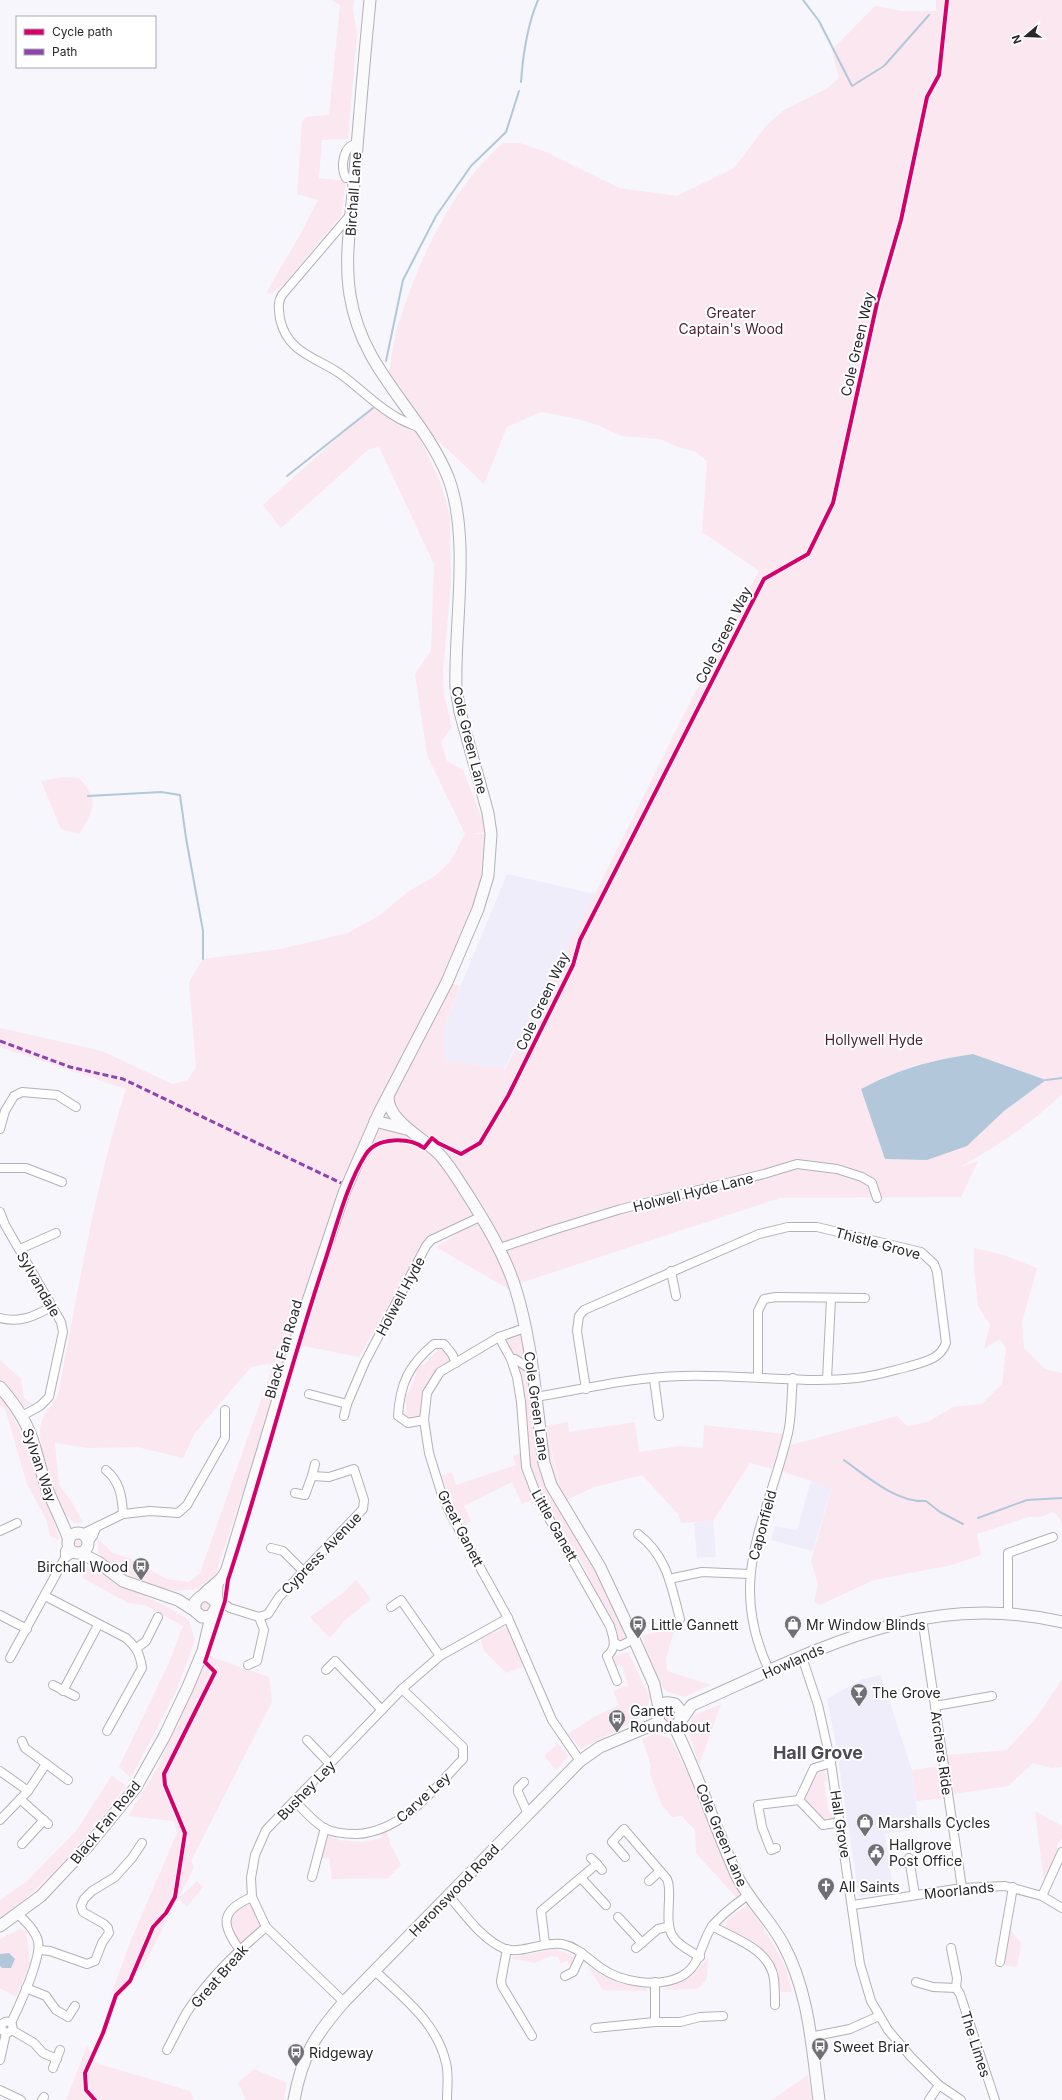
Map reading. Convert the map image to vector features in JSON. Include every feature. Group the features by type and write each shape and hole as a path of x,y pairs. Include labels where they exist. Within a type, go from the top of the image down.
{"street":[{"name":"Birchall Lane","path":"370,0 348,264 350,294 357,322 366,347 386,382"},
{"path":"351,214 282,295 278,302 282,324 288,338 306,355 338,373 397,418 420,428"},
{"name":"Cole Green Lane","path":"386,382 437,454 453,491 457,512 459,556 455,659 456,688 460,712 488,813 491,834 488,876 478,909 447,982 377,1117 416,1133"},
{"path":"0,1129 5,1111 14,1096 22,1092 57,1095 76,1107"},
{"name":"Cole Green Lane","path":"388,1096 391,1112 396,1118 416,1133 441,1156 482,1216 500,1248 514,1285 525,1328 536,1397 544,1463 551,1485 600,1567 654,1684 659,1708"},
{"name":"Black Fan Road","path":"0,1926 41,1896 88,1846 136,1787 164,1737 187,1689 205,1643 206,1630 210,1623 208,1611 217,1585 227,1569 303,1316 344,1193 377,1117"},
{"name":"Holwell Hyde Lane","path":"500,1248 621,1209 797,1164 837,1169 862,1177 872,1183 877,1198"},
{"path":"0,1168 26,1168 62,1182"},
{"name":"Sylvandale","path":"0,1212 51,1307 61,1322 63,1332 49,1397 40,1406 22,1416"},
{"name":"Holwell Hyde","path":"344,1416 347,1404 365,1362 426,1246 432,1240 482,1216"},
{"name":"Thistle Grove","path":"536,1397 586,1388 682,1376 827,1379 877,1375 933,1359 943,1351 946,1343 946,1332 939,1281 934,1264 921,1252 817,1227 802,1226 759,1234 591,1305 584,1310 578,1316 577,1331 586,1388"},
{"path":"20,1249 56,1233"},
{"path":"671,1271 676,1296"},
{"path":"758,1377 758,1311 759,1305 764,1299 776,1297 830,1299 865,1298"},
{"path":"827,1379 830,1299"},
{"path":"0,1318 15,1321 25,1320 51,1307"},
{"name":"Great Ganett","path":"525,1328 499,1337 440,1372 427,1393 424,1420 429,1453 442,1495 450,1513 508,1618 552,1720 580,1761"},
{"name":"Little Ganett","path":"499,1337 511,1359 521,1402 526,1467 538,1499 610,1626 615,1643"},
{"path":"424,1420 408,1423 398,1416 400,1395 408,1374 420,1356 434,1344 444,1344 452,1354 456,1363"},
{"path":"511,1359 515,1359 532,1370"},
{"name":"Caponfield","path":"770,1672 756,1642 752,1626 749,1596 750,1574 759,1531 789,1432 793,1378"},
{"path":"654,1379 659,1416"},
{"name":"Sylvan Way","path":"0,1387 22,1416 34,1444 49,1494 64,1524 77,1545"},
{"path":"309,1394 347,1404"},
{"path":"10,1658 45,1596 77,1545 96,1528 123,1514 150,1510 178,1513 187,1505 225,1438 224,1410"},
{"path":"295,1493 305,1495 312,1476 314,1464"},
{"name":"Cypress Avenue","path":"259,1617 268,1614 279,1597 304,1572 318,1554 354,1520 363,1509 364,1500 354,1469 329,1477 312,1476"},
{"path":"106,1470 114,1477 121,1494 123,1514"},
{"path":"0,1531 17,1523"},
{"path":"638,1534 651,1544 661,1557 669,1579 680,1619"},
{"path":"1008,1613 1008,1553 1053,1537"},
{"path":"77,1545 123,1581 208,1611 224,1604 230,1608 259,1617 264,1630 257,1661 248,1665"},
{"path":"271,1548 283,1550 304,1572"},
{"path":"669,1579 702,1572 750,1574"},
{"name":"Black Fan Road","path":"200,1596 210,1588 217,1585"},
{"path":"45,1596 98,1625 126,1638 137,1648 141,1658 142,1668 108,1731"},
{"path":"200,1596 194,1605 208,1611"},
{"path":"178,1600 209,1596 208,1611"},
{"path":"391,1607 401,1600 440,1656"},
{"name":"Howlands","path":"677,1723 692,1705 802,1657 868,1631 922,1618 958,1614 1008,1613 1062,1622"},
{"path":"0,1615 27,1629"},
{"path":"137,1648 146,1641 158,1617"},
{"name":"Bushey Ley","path":"344,2002 266,1927 252,1897 251,1878 255,1855 266,1830 402,1689 440,1656 508,1618"},
{"name":"Archers Ride","path":"922,1618 962,1888"},
{"path":"64,1691 98,1625"},
{"path":"617,1681 607,1656 612,1652 615,1643 620,1646 634,1639"},
{"name":"Hall Grove","path":"802,1657 818,1705 831,1763 862,1970 871,2000 888,2030 911,2057 939,2085 961,2100"},
{"path":"326,1670 335,1661 382,1710"},
{"name":"Cole Green Lane","path":"654,1684 673,1703"},
{"path":"52,1685 75,1696"},
{"name":"Carve Ley","path":"295,1801 308,1815 325,1828 346,1834 368,1833 386,1828 405,1816 421,1802 463,1759 464,1747 402,1689"},
{"path":"936,1706 992,1696"},
{"path":"666,1702 673,1703 681,1711 677,1723 667,1727 659,1722 657,1714 659,1708 666,1702"},
{"name":"Howlands","path":"673,1703 692,1705"},
{"name":"Heronswood Road","path":"294,2100 299,2075 307,2053 320,2029 344,2002 580,1761 600,1747 659,1722"},
{"name":"Cole Green Lane","path":"677,1723 719,1834 748,1895 775,1930 784,1945 794,1968 804,2001 819,2100"},
{"path":"307,1740 330,1764"},
{"path":"22,1741 25,1748 68,1780"},
{"path":"799,1800 814,1768 831,1763"},
{"path":"0,1820 28,1791 46,1764"},
{"path":"0,1771 28,1791"},
{"path":"524,1782 518,1788 518,1792 528,1814"},
{"path":"20,1799 46,1822 22,1844"},
{"path":"776,1848 771,1850 762,1827 758,1804 799,1800"},
{"path":"799,1800 822,1824 841,1822"},
{"path":"312,1877 325,1828"},
{"path":"625,1857 612,1842 624,1829 660,1871 669,1884 667,1927 674,1939 684,1948 700,1957"},
{"path":"40,1950 50,1951 87,1964 95,1961 109,1931 104,1924 83,1912 82,1903 88,1894 107,1882 126,1865 142,1843"},
{"path":"1042,1896 1062,1852"},
{"path":"545,1943 541,1911 584,1876 600,1867 591,1858"},
{"path":"909,1858 915,1895"},
{"path":"649,1881 660,1871"},
{"path":"584,1876 606,1905"},
{"path":"1000,1962 1013,1887"},
{"name":"Moorlands","path":"853,1905 962,1888 1013,1887 1042,1896 1062,1908"},
{"path":"448,1895 482,1933 495,1944 507,1949 524,1948 545,1943 571,1946 602,1969 620,1977 636,1981 655,1982 679,1977 690,1970 700,1957 712,1926 721,1916 748,1895"},
{"path":"240,1950 230,1937 226,1924 228,1912 239,1902 252,1897"},
{"path":"0,2060 6,2027 26,1988 40,1950 38,1940 32,1928 18,1914"},
{"path":"618,1917 639,1946 658,1929 667,1927"},
{"path":"712,1926 751,1946 768,1962 774,1978 775,2004"},
{"name":"Great Break","path":"167,2050 188,2012 211,1980 240,1950 266,1927"},
{"name":"The Limes","path":"951,1948 957,1978 956,1988 960,1994 995,2100"},
{"path":"507,1949 501,1980 502,1986 532,2036"},
{"path":"565,1976 573,1972 582,1953"},
{"path":"375,1971 414,2007 429,2025 440,2046 446,2064 448,2100"},
{"path":"655,1982 655,2022"},
{"path":"916,1982 933,1987 956,1988"},
{"path":"26,1988 46,1996 56,2010 68,2017 75,2006"},
{"path":"595,2028 655,2022 680,2022 700,2017 723,2016"},
{"path":"810,2037 850,2029 879,2016"},
{"path":"6,2027 34,2044 43,2053 57,2059"},
{"path":"53,2068 60,2050"},
{"path":"929,2100 939,2085"},
{"path":"0,2090 21,2100"}],"shaded area":[{"path":"507,874 595,894 504,1069 444,1061 444,1026"},
{"path":"811,1481 832,1487 813,1551 771,1540 775,1526 797,1530"},
{"path":"713,1521 716,1557 697,1558 694,1523"},
{"path":"881,1675 912,1770 919,1829 885,1834 894,1893 859,1897 836,1745 827,1699 862,1679"}],"green space":[{"path":"331,0 354,0 353,10 357,34 348,139 322,140 319,178 346,181 341,216 286,282 271,294 266,293 300,235 318,200 297,194 302,122 306,117 329,115 340,5"},
{"path":"936,0 1062,0 1062,1094 1013,1134 960,1167 978,1161 961,1197 780,1198 517,1284 482,1211 425,1241 359,1357 304,1346 286,1362 215,1576 197,1589 176,1591 145,1584 115,1568 98,1553 98,1539 113,1553 127,1557 167,1579 189,1582 200,1573 274,1363 251,1367 195,1433 183,1458 137,1447 89,1448 55,1443 59,1485 72,1502 83,1523 74,1523 62,1511 53,1492 46,1467 41,1442 41,1424 46,1413 58,1395 96,1203 126,1089 0,1047 0,1028 102,1051 172,1084 188,1080 196,1067 189,982 203,959 281,949 348,933 380,915 409,891 435,876 450,862 465,834 427,755 415,674 431,651 434,564 379,447 369,449 281,528 263,505 377,402 414,425 441,484 450,516 451,584 443,671 444,694 452,727 441,742 447,761 463,770 487,831 475,834 491,834 488,876 447,982 460,986 444,1026 444,1061 505,1069 595,894 692,698 759,571 702,532 707,461 696,452 678,447 660,439 622,436 600,426 578,419 541,412 507,427 484,484 427,430 388,376 397,328 415,278 438,228 452,204 484,161 503,143 520,143 546,152 619,188 677,196 734,168 766,126 784,110 826,89 839,78 832,50 875,6 902,11 936,11","holes":["938,75 941,76 928,98 905,220 881,303 835,504 811,548 809,546 831,503 873,301 899,219 925,96","973,1054 1046,1080 1004,1111 861,1089 916,1066 943,1059"]},
{"path":"63,777 79,778 86,786 92,799 91,812 79,834 61,829 41,781"},
{"path":"478,1223 482,1225 508,1279 510,1290 436,1247 471,1225"},
{"path":"974,1248 1004,1255 1037,1268 1022,1322 1024,1348 1045,1369 1062,1373 1062,1524 1058,1516 1053,1512 1041,1517 1029,1517 977,1534 981,1555 952,1565 874,1580 820,1605 814,1602 818,1584 811,1561 832,1488 781,1471 791,1445 897,1416 907,1426 928,1422 953,1407 982,1404 1002,1384 1006,1349 1000,1339 984,1349 990,1325 978,1306 974,1267"},
{"path":"513,1334 520,1335 524,1340 536,1451 541,1473 595,1566 628,1636 627,1640 621,1643 614,1637 610,1620 581,1561 543,1498 530,1469 525,1395 515,1365 506,1345 507,1339"},
{"path":"434,1344 444,1344 456,1363 440,1374 431,1386 426,1401 424,1420 408,1423 398,1416 406,1413 406,1401 399,1399 400,1395 408,1394 417,1372 411,1369 415,1362 424,1365 437,1351"},
{"path":"0,1360 21,1379 24,1398 32,1404 23,1407 0,1379"},
{"path":"0,1396 6,1403 29,1449 60,1540 50,1536 46,1519 27,1484 5,1409 0,1405"},
{"path":"568,1422 569,1432 635,1422 639,1452 680,1446 703,1448 704,1425 783,1434 772,1469 750,1463 713,1521 681,1523 678,1514 642,1475 594,1487 566,1500 561,1491 546,1426"},
{"path":"543,1424 545,1425 560,1490 551,1466"},
{"path":"520,1453 522,1467 534,1499 522,1504 512,1482 464,1506 471,1521 463,1526 448,1493 442,1475 452,1472 456,1485 516,1465 513,1456"},
{"path":"79,1537 83,1539 85,1543 83,1547 79,1549 75,1547 73,1543 75,1539"},
{"path":"83,1564 131,1590 166,1606 189,1620 195,1640 177,1689 131,1778 119,1767 168,1665 183,1626 145,1605 128,1603 83,1578"},
{"path":"356,1580 371,1599 344,1621 330,1638 310,1617 343,1593"},
{"path":"209,1600 212,1607 206,1613 199,1610 199,1602"},
{"path":"504,1627 510,1630 523,1667 506,1673 484,1651 481,1639"},
{"path":"675,1627 666,1659 667,1671 711,1685 684,1697 668,1692 663,1688 649,1658 642,1636"},
{"path":"628,1652 650,1698 644,1716 581,1749 568,1734 596,1716 619,1705 613,1691 628,1685 622,1665 615,1667 612,1657"},
{"path":"206,1655 269,1677 272,1702 191,1861 194,1867 143,1967 111,1995 131,1940 177,1833 174,1821 128,1816 157,1769"},
{"path":"1062,1680 1062,1767 1051,1768 1033,1763 1008,1786 954,1794 947,1755 1007,1750 1036,1718"},
{"path":"721,1704 699,1765 687,1727 693,1716"},
{"path":"667,1710 671,1710 675,1716 671,1722 667,1722 663,1718 663,1714"},
{"path":"654,1734 670,1738 693,1783 713,1835 740,1894 736,1897 696,1853 695,1830 682,1816 672,1817 662,1805 650,1774 651,1765 642,1739"},
{"path":"558,1743 568,1756 556,1770 544,1756"},
{"path":"939,1766 944,1798 916,1801 912,1770"},
{"path":"818,1770 825,1770 827,1781 824,1782 829,1813 833,1813 834,1819 824,1822 804,1798"},
{"path":"112,1775 126,1786 98,1822 68,1857 36,1889 0,1919 0,1900 26,1882 77,1830"},
{"path":"1035,1811 1062,1826 1062,1838 1056,1847 1059,1849 1044,1881"},
{"path":"325,1828 338,1832 338,1840 362,1842 382,1838 380,1829 386,1828 390,1844 401,1865 387,1879 332,1879 329,1858 317,1858"},
{"path":"197,1881 203,1887 187,1907 179,1898"},
{"path":"252,1897 266,1927 240,1950 230,1937 228,1912"},
{"path":"747,1905 762,1925 785,1966 792,1992 781,1992 774,1967 764,1950 748,1939 724,1928 728,1919"},
{"path":"1009,1927 1021,1944 1017,1967 1002,1965"},
{"path":"20,1929 26,1931 30,1963 16,1997 0,1988 0,1939"},
{"path":"555,1949 575,1956 570,1966 567,1960 561,1964 558,1957 551,1956 535,1963 509,1958"},
{"path":"708,1958 707,1979 697,1989 662,1990 676,1985 688,1978"},
{"path":"587,1965 608,1978 622,1983 647,1988 647,1991 603,1990"},
{"path":"87,2046 96,2063 190,2091 194,2100 66,2100"},
{"path":"254,2069 287,2083 284,2100 246,2100 238,2083"},
{"path":"808,2075 812,2100 772,2100"}],"water":[{"path":"973,1054 1046,1080 1004,1111 967,1146 927,1160 885,1159 861,1089 916,1066 943,1059"},
{"path":"9,1953 15,1959 11,1968 2,1968 0,1966 0,1954"}],"waterway":[{"path":"521,82 526,40 538,0"},
{"path":"803,0 819,21 852,86 884,66 929,15"},
{"path":"386,361 403,280 436,216 471,166 506,132 519,91"},
{"path":"287,476 373,408"},
{"path":"88,796 161,792 180,795 186,838 203,931 203,959"},
{"path":"1046,1080 1062,1078"},
{"path":"844,1460 872,1481 893,1493 904,1498 926,1501 940,1512 963,1524"},
{"path":"978,1518 1027,1500 1062,1498"}],"marked path":[{"path":"0,1041 70,1067 123,1079 341,1183"}],"cycle path":[{"name":"Cole Green Way","path":"95,2100 86,2090 85,2073 103,2033 116,1995 130,1981 153,1927 166,1913 175,1897 185,1833 165,1785 164,1774 215,1672 205,1662 225,1601 228,1580 299,1345 347,1194 366,1154 371,1148 378,1144 394,1140 418,1144 424,1148 432,1138 438,1143 461,1154 480,1143 508,1096 573,965 580,940 764,579 808,554 833,503 877,303 901,220 927,97 939,75 947,0"}],"place":[{"name":"Birchall Wood","path":"141,1581"},
{"name":"Little Gannett","path":"638,1639"},
{"name":"Mr Window Blinds","path":"793,1639"},
{"name":"The Grove","path":"859,1707"},
{"name":"Ganett Roundabout","path":"617,1733"},
{"name":"Marshalls Cycles","path":"865,1837"},
{"name":"Hallgrove Post Office","path":"876,1867"},
{"name":"All Saints","path":"826,1901"},
{"name":"Sweet Briar","path":"820,2061"},
{"name":"Ridgeway","path":"296,2067"}],"district":[{"name":"Hall Grove","path":"818,1752"}],"park label":[{"name":"Greater Captain's Wood","path":"731,320"},
{"name":"Hollywell Hyde","path":"874,1039"}]}
